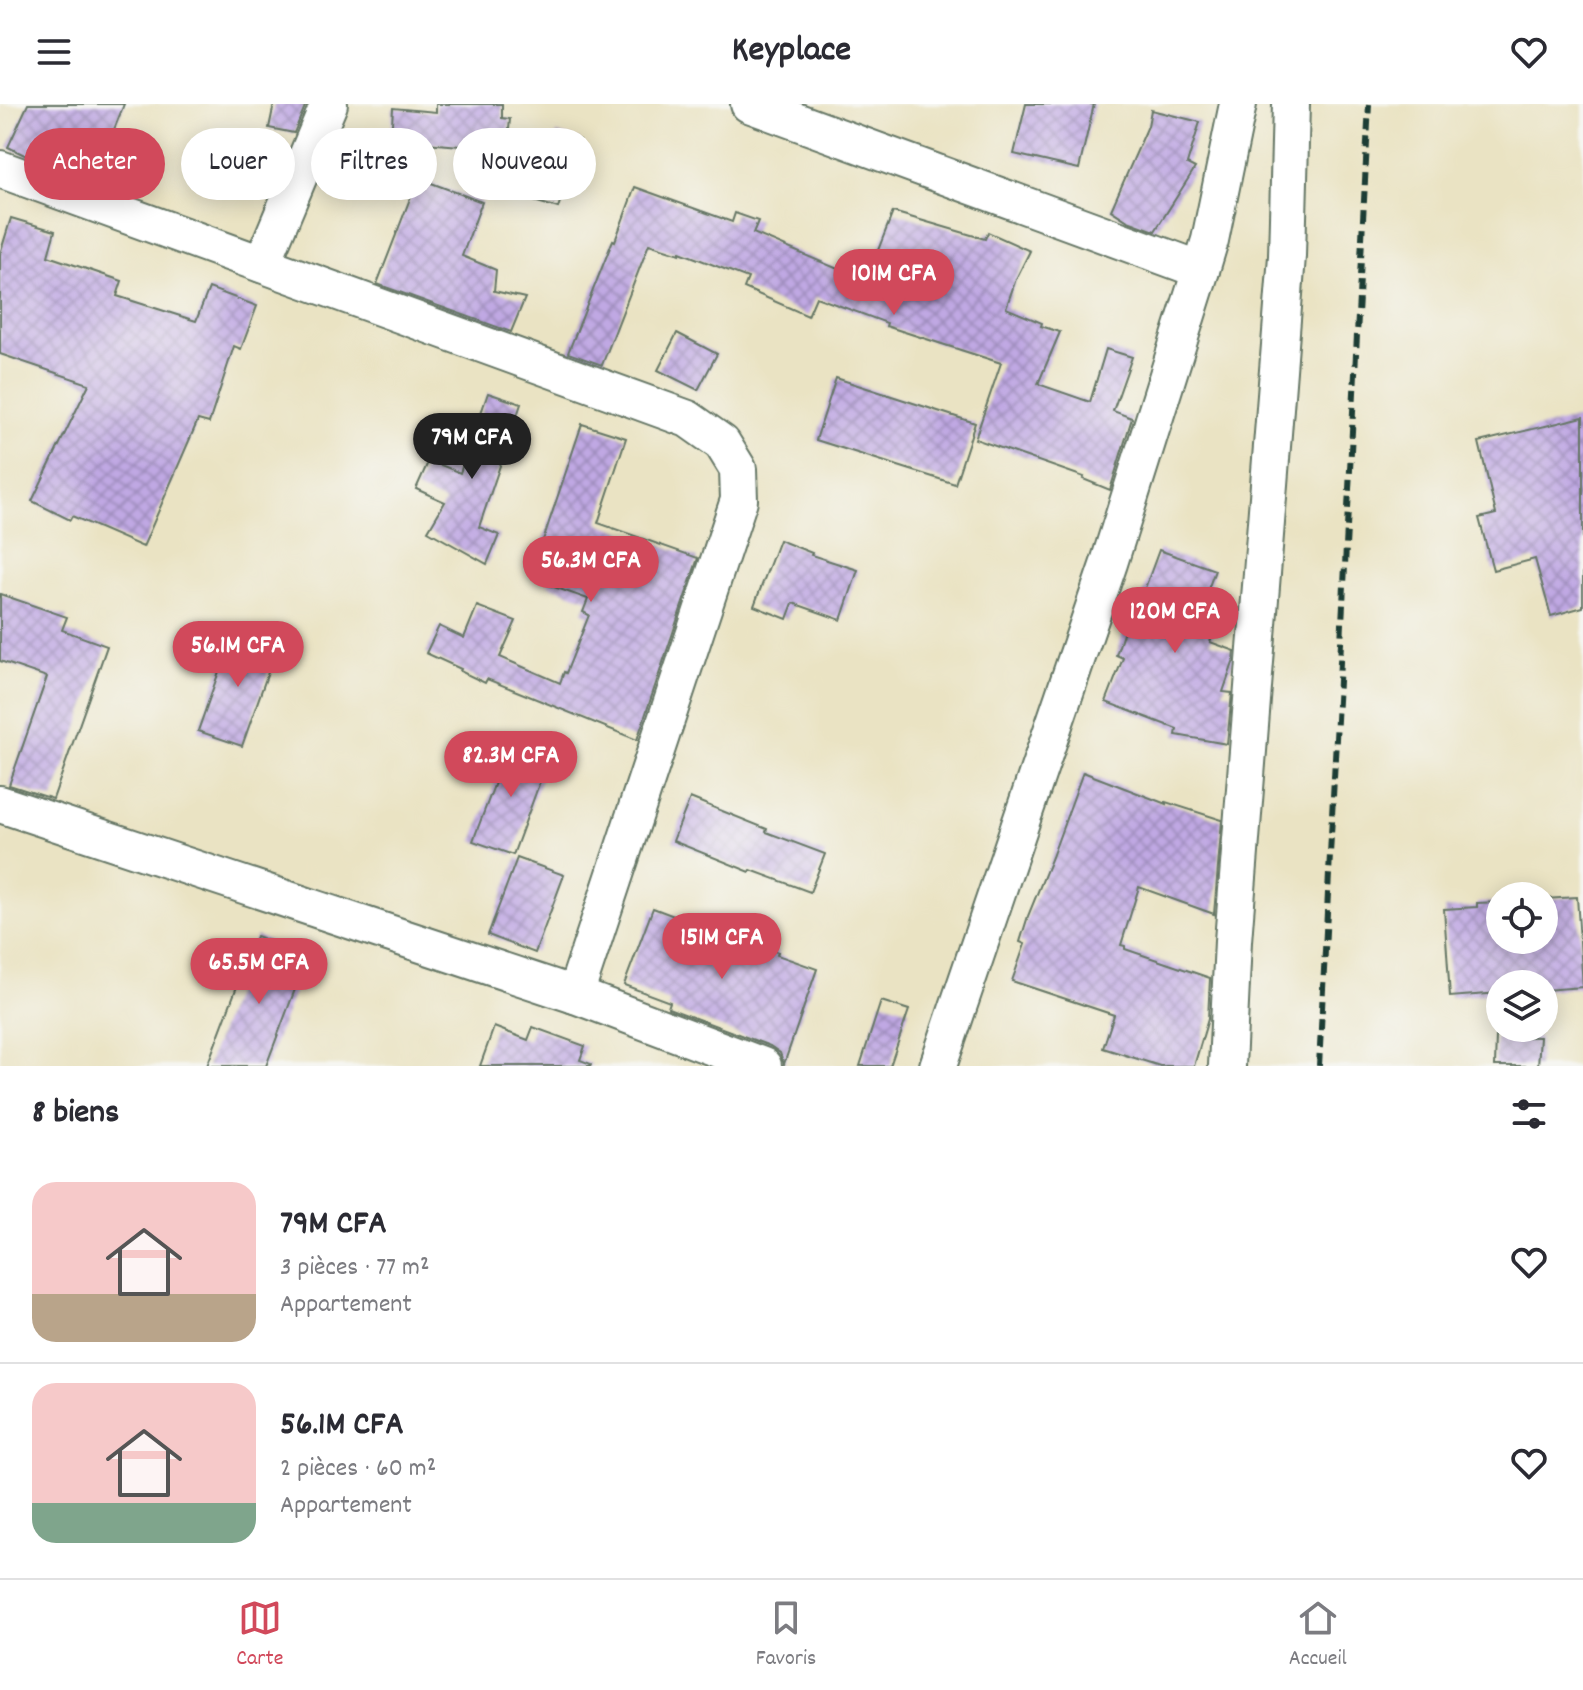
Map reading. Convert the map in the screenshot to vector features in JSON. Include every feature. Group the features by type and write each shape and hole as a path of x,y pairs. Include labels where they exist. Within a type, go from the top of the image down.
{"street":[{"path":"262,264 329,104"},
{"path":"749,104 1201,270"},
{"path":"938,1066 1109,563 1201,270 1238,104"},
{"path":"1227,1066 1233,941 1287,256 1291,104"},
{"path":"0,169 688,419 722,443 738,469 739,500 575,995"},
{"path":"0,804 575,995 763,1066"}],"building":[{"path":"28,104 124,104 115,128 24,128 24,155 8,147"},
{"path":"274,104 306,104 295,131 295,128 269,128"},
{"path":"436,104 502,104 502,118 510,119 509,128 453,128 453,145 437,144 437,128 392,128 393,108 436,112"},
{"path":"1026,104 1094,104 1079,169 1014,154"},
{"path":"1151,110 1200,122 1187,164 1195,168 1155,231 1128,221 1111,210 1148,126"},
{"path":"437,185 453,191 453,200 482,202 462,256 496,270 494,291 525,298 511,332 377,284 409,200 437,200"},
{"path":"635,187 732,222 735,213 758,221 753,233 866,281 893,212 985,239 988,232 1030,251 1006,308 1060,332 1038,384 1090,402 1106,349 1132,357 1113,411 1132,418 1110,490 1084,477 975,439 1001,363 886,326 887,323 816,297 808,316 744,288 748,278 680,252 649,244 602,365 568,353"},
{"path":"534,200 561,200 558,208"},
{"path":"11,218 55,231 48,256 122,281 117,296 196,321 209,288 257,306 241,349 234,346 209,423 198,420 143,547 72,516 70,520 32,501 89,384 0,354 0,254"},
{"path":"677,333 717,354 698,390 658,370"},
{"path":"836,378 975,423 955,484 816,440"},
{"path":"488,393 521,404 479,527 499,535 487,564 428,531 445,502 416,489 429,460 460,473"},
{"path":"1583,417 1583,607 1551,616 1535,559 1493,570 1479,518 1496,514 1479,442"},
{"path":"582,424 626,438 598,523 698,558 637,740 487,679 485,683 426,653 439,626 464,638 477,606 516,621 500,657 560,683 589,615 583,612 588,599 548,585 557,561 538,555"},
{"path":"779,540 811,555 858,570 841,620 793,603 787,619 754,606"},
{"path":"1159,550 1215,570 1199,614 1218,622 1210,642 1235,651 1223,692 1232,693 1227,744 1176,735 1177,729 1106,702 1123,658 1116,655 1129,616 1134,618"},
{"path":"0,594 67,617 62,630 107,646 53,799 9,785 47,677 0,661"},
{"path":"233,632 277,647 242,746 198,731"},
{"path":"510,743 549,757 513,855 473,841"},
{"path":"1083,772 1166,804 1222,820 1214,914 1139,887 1121,945 1210,978 1208,1019 1194,1066 1160,1066 1103,1048 1114,1015 1012,981 1025,944 1020,942 1028,916"},
{"path":"690,798 825,854 810,892 673,841"},
{"path":"517,858 564,875 535,953 488,935"},
{"path":"1577,897 1583,987 1558,989 1558,970 1486,970 1486,994 1450,997 1444,909 1477,907 1477,903 1486,903 1486,954 1558,954 1558,898"},
{"path":"653,908 682,919 680,925 778,952 777,955 817,969 784,1064 780,1053 770,1046 668,1008 670,1002 624,985"},
{"path":"256,936 308,955 266,1066 207,1066"},
{"path":"881,1001 909,1010 890,1066 860,1066"},
{"path":"494,1027 528,1040 533,1027 585,1046 580,1060 591,1064 480,1066"},
{"path":"1496,1042 1540,1042 1538,1066 1495,1066"}],"railway":[{"path":"1319,1066 1369,104"}]}
